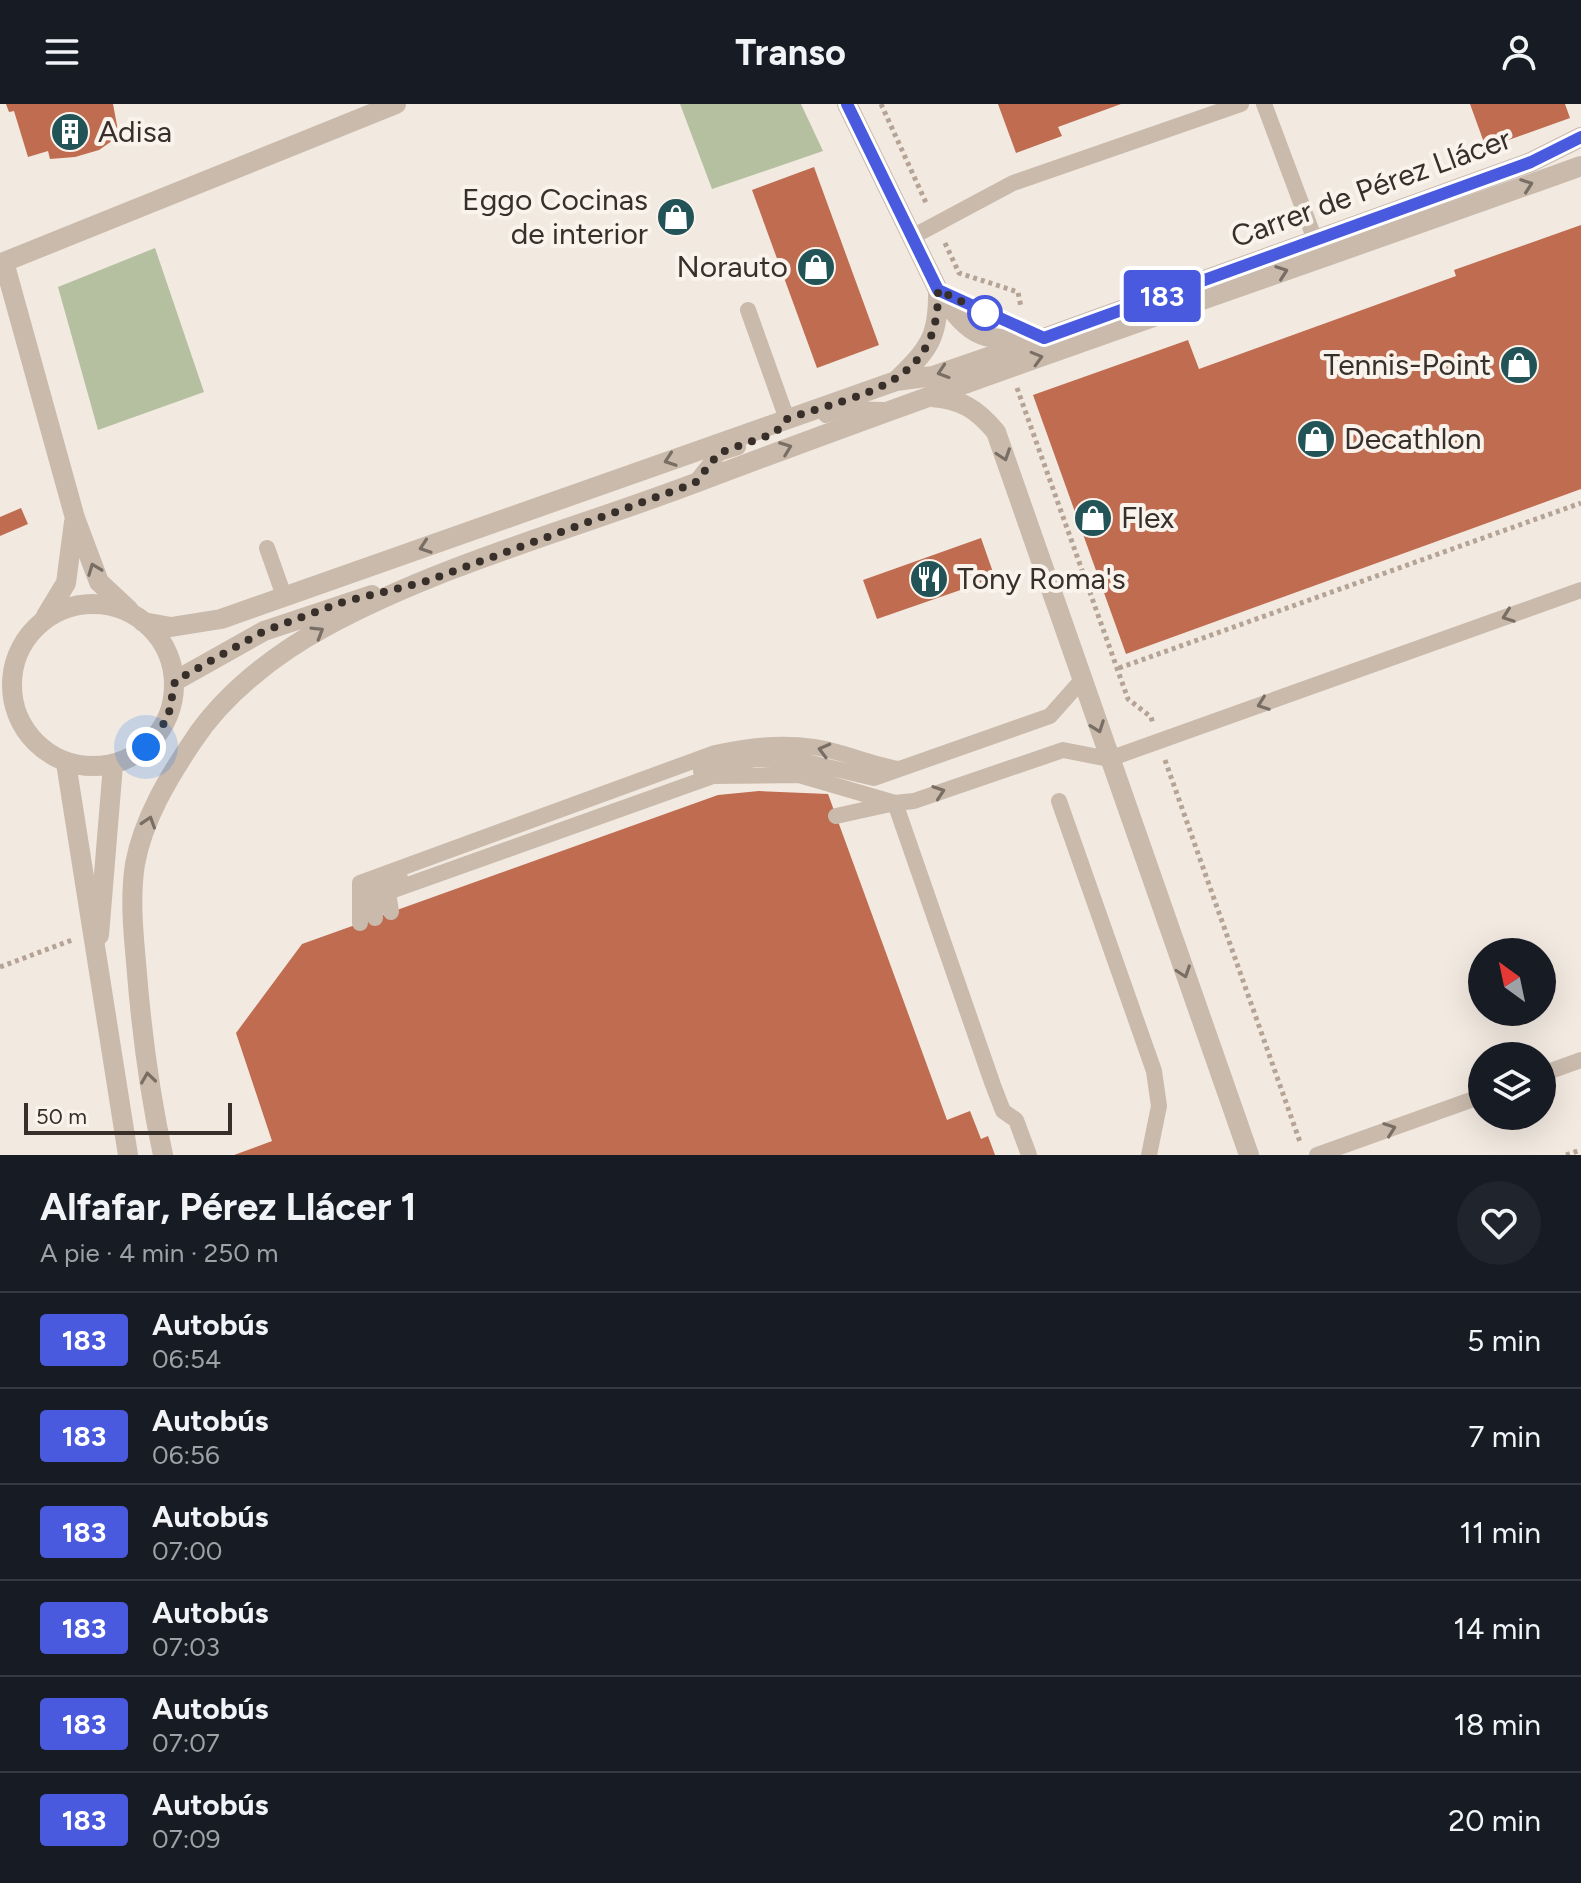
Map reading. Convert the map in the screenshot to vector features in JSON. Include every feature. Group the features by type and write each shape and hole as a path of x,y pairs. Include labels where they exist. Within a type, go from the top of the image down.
{"street":[{"path":"75,518 66,583 46,616 17,651 10,696 29,738 66,763 90,767 113,765 146,747 154,738 168,718 175,681 162,639 99,582 75,518 4,262 396,104"},
{"name":"Carrer de Pérez Llácer","path":"847,104 938,290 959,321 976,334 1003,341 1044,338 1531,162 1581,137"},
{"name":"Carrer de Pérez Llácer","path":"424,582 883,410 1581,166"},
{"path":"896,381 931,344 937,323 938,290"},
{"path":"46,616 86,602 171,627 221,619 896,381 933,376 1044,338"},
{"path":"927,397 955,399 980,412 996,432 1250,1155"},
{"path":"175,681 264,631 343,602 424,582"},
{"path":"163,1155 148,1084 132,918 135,863 154,804 195,737 229,697 263,668 323,628 424,582"},
{"path":"66,763 89,925 97,955 128,1155"},
{"path":"97,955 113,765"}],"lane":[{"path":"912,237 1013,183 1241,104"},
{"path":"1264,104 1315,240"},
{"path":"748,310 787,419 800,424 844,409 883,410"},
{"path":"695,483 719,453 775,433 787,419"},
{"path":"267,548 284,596"},
{"path":"836,816 914,801 1063,750 1109,759 1581,590"},
{"path":"895,803 799,775 713,776 388,892 376,918 360,883 715,753 762,743 816,747 870,764 900,769 1050,716 1081,681"},
{"path":"1059,801 1154,1071 1159,1106 1149,1148 1162,1155"},
{"path":"895,803 993,1085 1003,1111 1016,1120 1029,1155"},
{"path":"1556,1069 1581,1060"},
{"path":"1317,1155 1468,1101"}],"path":[{"path":"1305,1155 1151,717 1128,699 1119,668 1581,503"},
{"path":"0,967 80,937"},
{"path":"1566,1155 1581,1150"}],"green space":[{"path":"680,104 801,104 823,151 712,189"},
{"path":"155,248 204,392 98,430 58,287"}],"building":[{"name":"Adisa","path":"6,104 113,104 119,136 99,150 75,157 50,159 48,151 28,157 14,111 9,112"},
{"path":"998,104 1121,104 1058,127 1062,136 1016,153"},
{"path":"1470,104 1565,104 1570,118 1486,148"},
{"name":"Norauto","path":"814,167 879,345 817,368 752,190"},
{"name":"Decathlon","path":"1581,225 1581,489 1126,654 1033,395 1188,340 1199,369 1456,276 1454,270"},
{"path":"21,508 28,524 0,536 0,517"},
{"name":"Tony Roma's","path":"981,538 995,578 877,619 863,580"},
{"path":"759,791 828,794 947,1120 970,1111 981,1139 988,1136 995,1155 234,1155 272,1141 236,1033 302,944 718,795"}],"bus line":[{"name":"183","path":"847,104 938,290 963,304 1044,338 1531,162 1581,137"}],"place":[{"name":"Adisa","path":"70,132"},
{"name":"Eggo Cocinas de interior","path":"676,217"},
{"name":"Norauto","path":"816,267"},
{"name":"Tennis-Point","path":"1519,365"},
{"name":"Decathlon","path":"1316,439"},
{"name":"Flex","path":"1093,518"},
{"name":"Tony Roma's","path":"929,579"}],"route":[{"path":"146,747 168,718 175,681 264,631 343,602 424,582 695,483 719,453 775,433 787,419 896,381 931,344 937,323 938,290 985,313"}]}
